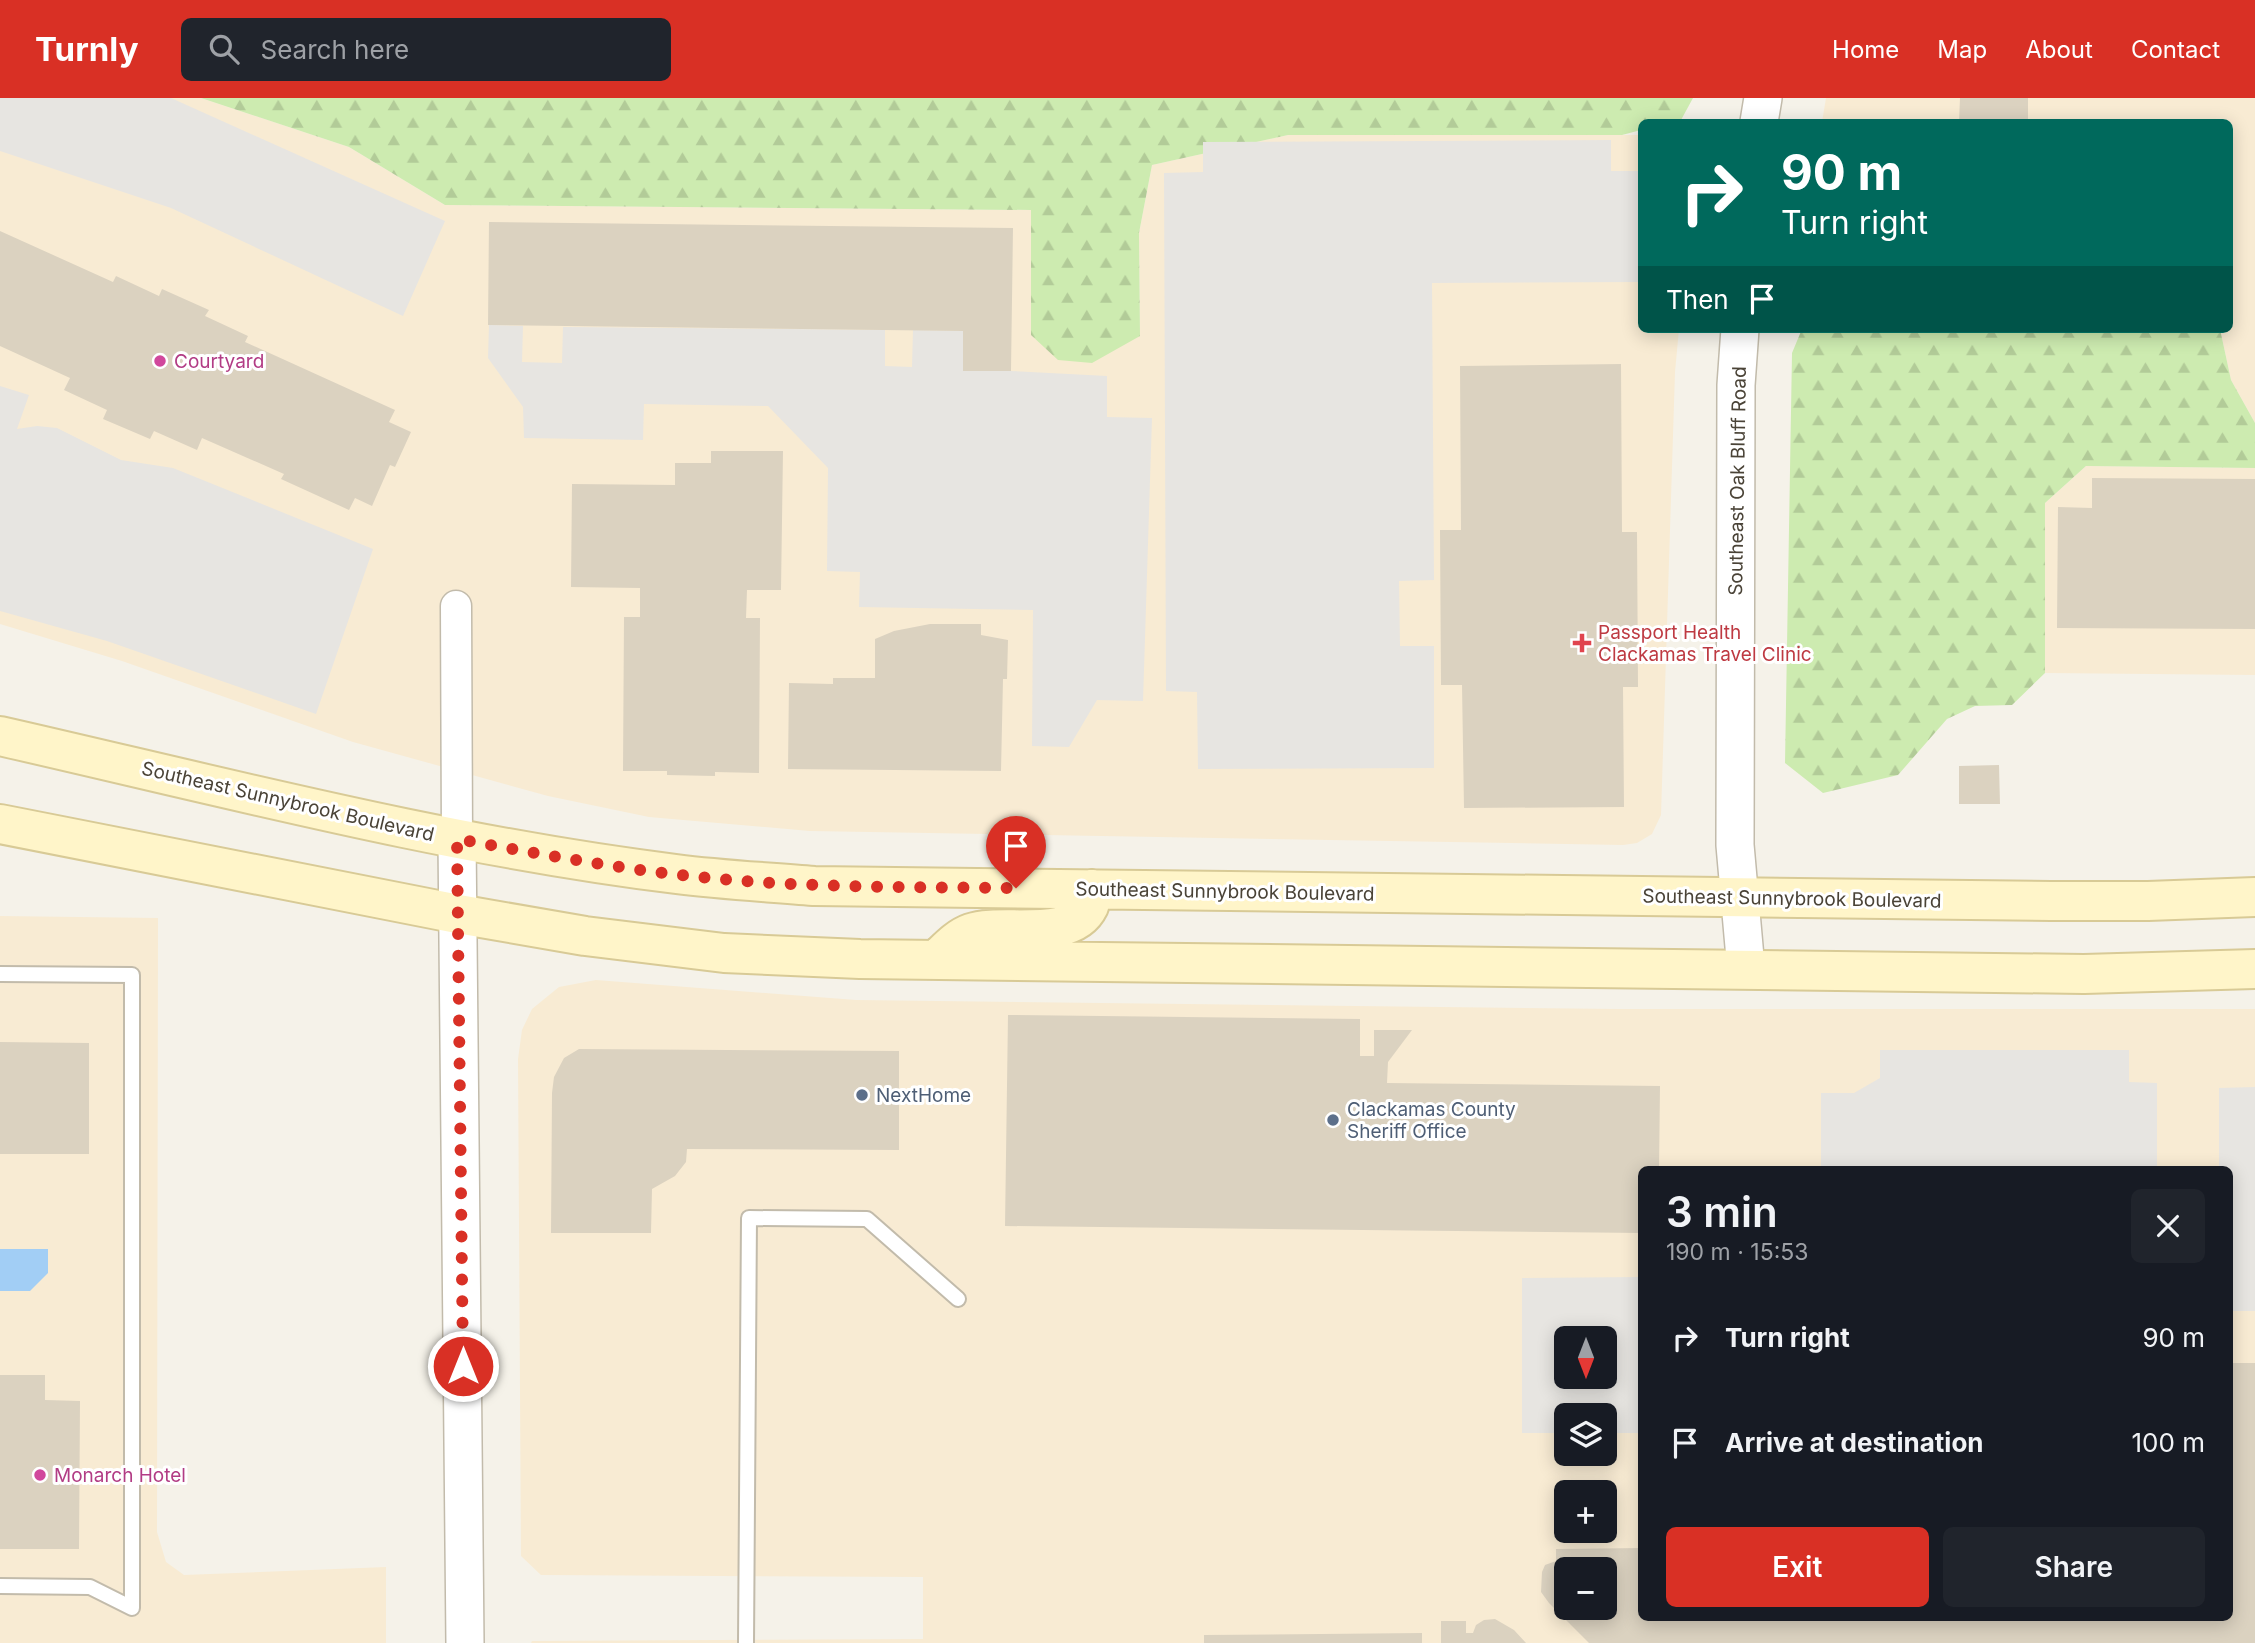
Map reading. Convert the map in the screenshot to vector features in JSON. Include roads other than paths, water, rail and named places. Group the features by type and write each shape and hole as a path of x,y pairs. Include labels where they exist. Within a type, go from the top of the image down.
{"main road":[{"name":"Southeast Sunnybrook Boulevard","path":"0,736 457,839 608,865 710,878 814,886 2148,901 2255,897"},
{"path":"0,824 458,914 585,936 724,953 860,960 2084,974 2255,969"},
{"path":"937,960 956,941 983,930 1046,929 1066,924 1078,918 1089,906 1092,889"}],"street":[{"path":"1760,119 1763,98"},
{"name":"Southeast Oak Bluff Road","path":"1740,333 1736,385 1735,845 1746,969"},
{"path":"456,606 465,1643"}],"lane":[{"path":"0,974 132,975 132,1608 90,1587 0,1586"},
{"path":"746,1643 749,1217 867,1219 958,1299"}],"water":[{"path":"0,1249 48,1249 48,1273 30,1291 0,1291"}],"place":[{"name":"Courtyard","path":"160,361"},
{"name":"Passport Health Clackamas Travel Clinic","path":"1582,643"},
{"name":"NextHome","path":"862,1095"},
{"name":"Clackamas County Sheriff Office","path":"1333,1120"},
{"name":"Monarch Hotel","path":"40,1475"}]}
